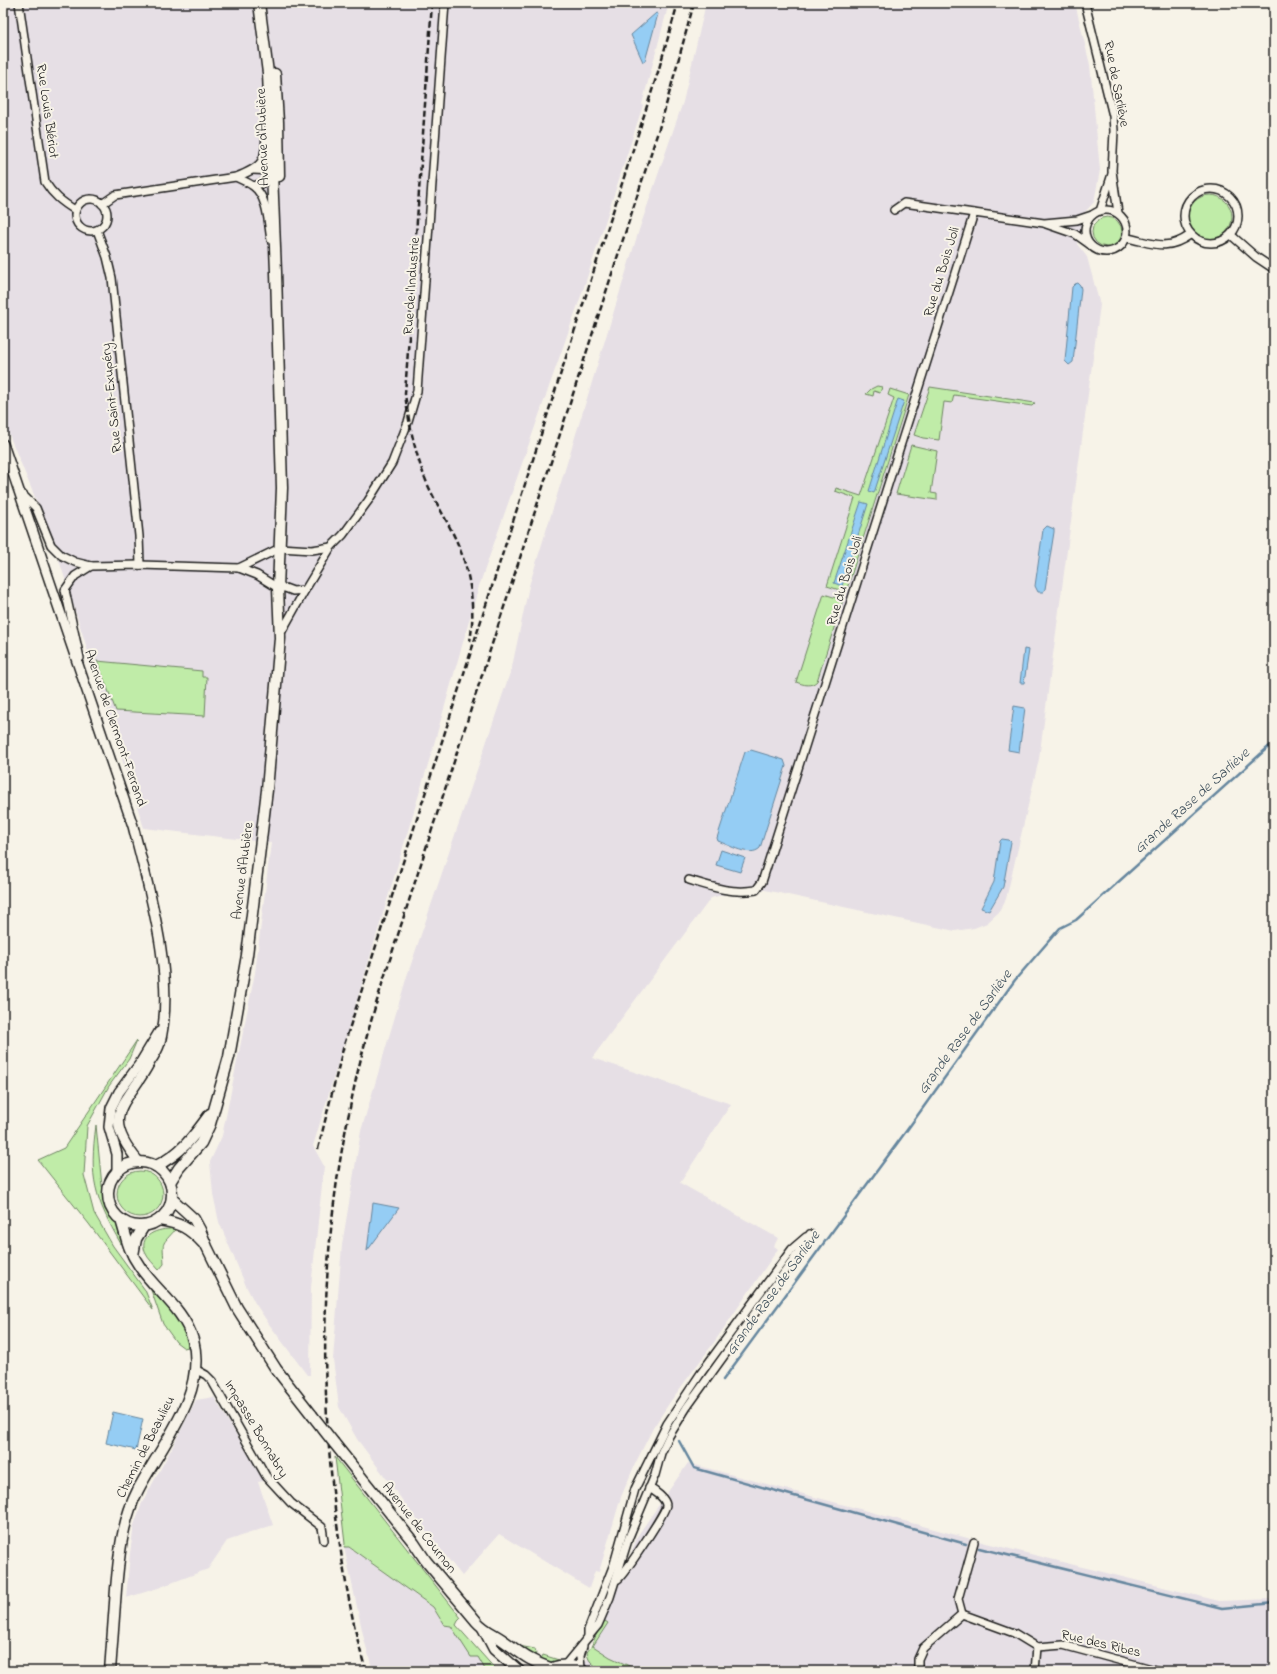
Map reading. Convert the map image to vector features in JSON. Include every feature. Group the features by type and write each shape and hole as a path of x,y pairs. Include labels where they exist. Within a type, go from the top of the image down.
{"main road":[{"name":"Avenue d'Aubière","path":"170,1182 179,1168 201,1143 217,1104 229,1058 247,955 267,790 281,634 283,548 274,176 268,73 259,3"},
{"name":"Avenue d'Aubière","path":"266,3 275,73 278,122 274,176"},
{"name":"Avenue d'Aubière","path":"156,1166 170,1160 193,1137 217,1104"},
{"path":"139,1162 156,1166 164,1173 170,1182 172,1199 168,1211 159,1220 144,1226 132,1225 121,1220 114,1212 109,1201 108,1190 111,1180 117,1171 127,1165 139,1162"},
{"path":"172,1199 194,1219 207,1247"},
{"name":"Chemin de Beaulieu","path":"110,1671 118,1562 125,1524 139,1490 186,1403 195,1369 193,1340 187,1325 180,1312 140,1267 127,1243 121,1220"},
{"path":"159,1220 174,1222 185,1227 207,1247"},
{"path":"133,1255 136,1240 144,1226"},
{"name":"Avenue de Cournon","path":"207,1247 230,1295 276,1369 414,1543 426,1561 483,1628 494,1648 519,1671"},
{"name":"Avenue de Cournon","path":"483,1628 501,1639 525,1658 548,1670"},
{"path":"548,1670 564,1665 582,1670"}],"street":[{"name":"Rue Louis Blériot","path":"18,3 45,182 52,194 75,210"},
{"name":"Rue de l'Industrie","path":"281,634 331,547 343,535 368,501 392,463 408,422 417,391 445,3"},
{"name":"Rue de Sarliève","path":"1085,3 1112,116 1112,172"},
{"name":"Avenue d'Aubière","path":"236,177 253,170 265,156 268,73"},
{"path":"253,170 274,176"},
{"path":"1100,211 1112,172"},
{"path":"1112,172 1118,213 1127,224 1127,238 1120,248 1109,252 1098,251 1089,244 1086,238 1085,226 1092,215 1100,211 1106,210 1118,213"},
{"path":"254,186 274,176"},
{"path":"102,204 115,195 236,177"},
{"name":"Avenue d'Aubière","path":"236,177 254,186 260,194 265,206 276,272"},
{"path":"1210,189 1219,190 1234,201 1238,219 1236,227 1231,235 1219,242 1206,243 1190,235 1186,228 1184,211 1187,202 1192,196 1200,191 1210,189"},
{"path":"87,199 93,199 102,204 107,213 105,223 97,230 92,232 82,229 75,220 75,210 78,205 87,199"},
{"name":"Rue du Bois Joli","path":"894,210 904,203 1044,223 1075,234 1089,244"},
{"name":"Rue du Bois Joli","path":"689,880 720,889 737,892 756,890 762,882 974,213"},
{"name":"Rue du Bois Joli","path":"1044,223 1077,220 1092,215"},
{"name":"Rue Saint-Exupéry","path":"97,230 108,257 112,278 139,536 140,565"},
{"path":"1127,238 1159,246 1179,242 1190,235"},
{"path":"1231,235 1256,257 1274,269"},
{"name":"Avenue de Clermont-Ferrand","path":"3,444 21,493 133,826 149,890 163,974 165,1014 159,1044 146,1070 124,1103 119,1114 120,1132 123,1141 139,1162"},
{"path":"21,493 36,508 51,545 61,555 74,562 91,566 140,565 239,568 257,575 281,588 293,591 305,590"},
{"path":"239,568 283,548 312,550 331,547"},
{"path":"84,680 65,590 75,576 91,566"},
{"name":"Avenue de Clermont-Ferrand","path":"117,1171 117,1154 109,1127 111,1108 119,1092 139,1065 161,1029"},
{"path":"564,1665 586,1639 598,1625 617,1580 629,1537 664,1447 687,1407 794,1259 810,1234 792,1250 701,1373 667,1424 635,1489 614,1564 588,1630 586,1639 580,1656 582,1670"},
{"name":"Impasse Bonnabry","path":"195,1369 212,1380 266,1476 291,1503 322,1527 324,1540"},
{"path":"617,1580 666,1509 666,1504 660,1495 650,1485"},
{"path":"962,1614 958,1599 974,1542"},
{"path":"962,1614 1014,1633 1037,1647 1035,1671"},
{"path":"918,1671 918,1659 923,1648 962,1614"},
{"name":"Rue des Ribes","path":"1037,1647 1063,1646 1159,1671"}],"shaded area":[{"path":"3,3 669,3 642,104 643,105 582,293 479,586 432,751 313,1146 324,1166 311,1287 310,1375 307,1375 269,1324 246,1286 219,1222 213,1194 210,1162 222,1136 255,973 271,843 144,828 53,541 3,420"},
{"path":"706,3 1075,3 1090,65 1100,170 1094,202 1084,213 1077,244 1087,257 1100,305 1039,759 1006,899 999,912 987,923 974,928 955,931 751,887 711,898 592,1058 731,1104 680,1183 778,1238 774,1246 778,1249 653,1428 621,1497 599,1572 595,1571 589,1588 499,1534 462,1576 420,1524 357,1439 339,1407 333,1359 342,1245 361,1131 407,976 512,667 529,586 639,230 683,102"},
{"path":"214,1397 264,1481 258,1482 273,1525 227,1541 208,1569 158,1588 126,1598 134,1525 142,1503 196,1400"},
{"path":"688,1463 986,1543 1219,1601 1274,1599 1274,1671 601,1671 599,1665 585,1671 581,1669 589,1657 589,1651 618,1587 638,1535"},
{"path":"344,1547 349,1547 433,1607 444,1625 451,1626 478,1655 487,1671 373,1671 364,1639"}],"green space":[{"path":"1206,195 1214,195 1219,196 1226,201 1231,208 1231,226 1226,233 1219,238 1206,239 1198,236 1191,229 1188,221 1188,213 1191,205 1198,198"},
{"path":"1107,217 1113,218 1121,226 1121,238 1113,246 1107,247 1101,246 1093,238 1092,232 1093,226 1101,218"},
{"path":"877,386 882,387 880,393 874,391 873,396 866,394 871,389"},
{"path":"930,387 1035,403 1032,406 954,395 952,403 944,402 939,440 923,438 914,435"},
{"path":"890,389 909,395 846,592 827,586 855,498 835,491 836,488 861,496 894,398 888,395"},
{"path":"911,445 937,451 931,493 937,494 937,500 896,494"},
{"path":"824,594 843,600 817,681 810,685 802,684 796,682"},
{"path":"97,661 202,671 202,677 207,677 205,716 116,711"},
{"path":"137,1040 129,1059 109,1086 87,1126 84,1175 94,1213 113,1246 145,1290 153,1310 89,1224 38,1160 64,1148"},
{"path":"96,1125 102,1186 111,1213 120,1227 123,1240 121,1244 99,1200 96,1187 93,1159"},
{"path":"140,1171 153,1175 159,1181 163,1194 159,1207 153,1213 140,1217 127,1213 121,1207 117,1194 121,1181 127,1175"},
{"path":"165,1229 176,1229 164,1244 164,1264 159,1270 145,1252 145,1240 153,1233"},
{"path":"151,1290 180,1323 187,1339 188,1347 184,1348 176,1342 163,1324"},
{"path":"335,1457 461,1618 456,1625 497,1671 486,1671 478,1657 471,1657 451,1626 444,1625 433,1607 349,1547 344,1547 345,1544"},
{"path":"602,1621 608,1623 593,1646 610,1657 640,1671 608,1670 593,1664 589,1659 587,1652 591,1647"},
{"path":"519,1646 535,1649 536,1654 533,1658"},
{"path":"543,1655 562,1661 554,1663 544,1662 541,1659"}],"water":[{"path":"656,13 658,14 645,61 643,62 631,35"},
{"path":"1078,283 1081,289 1073,362 1069,365 1065,361 1072,287"},
{"path":"898,399 904,401 874,493 869,491"},
{"path":"861,502 868,504 842,586 834,583"},
{"path":"1047,526 1054,529 1054,532 1045,589 1043,592 1038,592 1035,586 1043,530"},
{"path":"1024,649 1029,650 1024,683 1020,683"},
{"path":"1014,706 1025,708 1019,752 1008,750"},
{"path":"751,750 784,760 786,766 760,848 751,852 733,848 718,841 717,838 745,752"},
{"path":"1002,839 1009,840 1011,842 1003,887 989,911 981,908 994,882 1000,841"},
{"path":"721,850 745,858 740,872 716,865"},
{"path":"373,1203 399,1208 367,1251"},
{"path":"113,1412 143,1419 136,1450 106,1443"}],"waterway":[{"name":"Grande Rase de Sarliève","path":"723,1380 907,1130 1015,980 1060,928 1076,920 1274,742"},
{"path":"679,1441 694,1468 966,1544"},
{"path":"979,1548 1222,1608 1274,1603"}],"railway":[{"path":"432,3 405,394 408,416 419,461 430,490 449,525 465,564 472,602 472,628 470,641"},
{"path":"318,1149 344,1045 658,72 678,3"},
{"path":"366,1671 352,1614 336,1517 327,1416 325,1365 328,1264 333,1213 352,1097 372,1016 382,984 663,116 694,3"}]}
